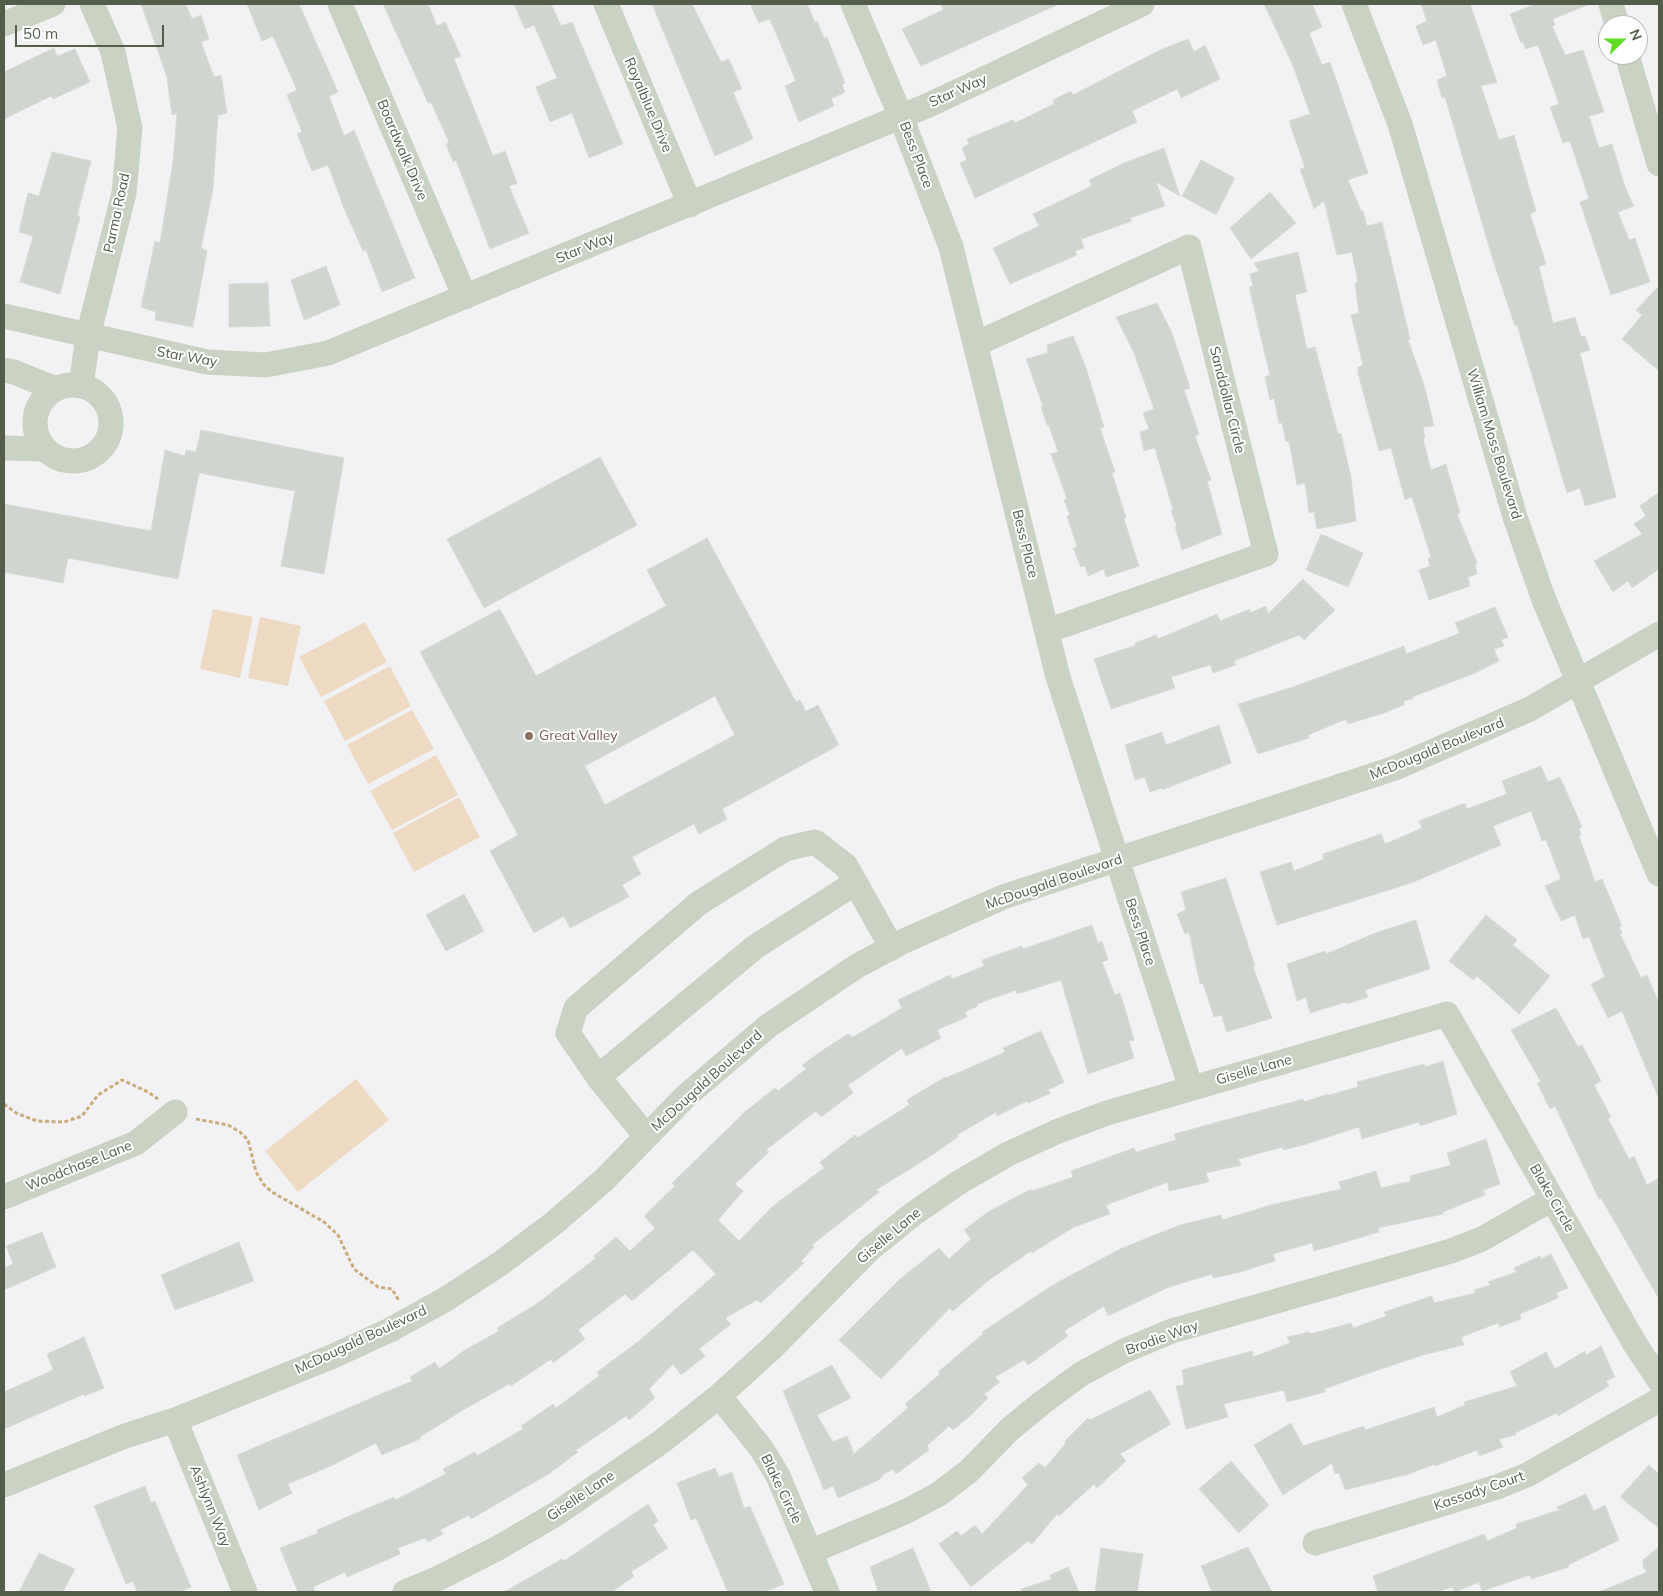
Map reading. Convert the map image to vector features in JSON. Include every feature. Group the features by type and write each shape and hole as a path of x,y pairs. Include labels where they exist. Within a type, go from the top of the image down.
{"street":[{"path":"4,24 53,4"},
{"name":"Parma Road","path":"81,386 88,336 124,193 130,128 113,52 92,4"},
{"name":"Boardwalk Drive","path":"340,4 465,297"},
{"name":"Royalblue Drive","path":"606,4 690,206"},
{"name":"Bess Place","path":"853,4 901,117 951,247 1058,677 1191,1088"},
{"name":"Star Way","path":"4,316 207,362 266,365 328,353 690,206 901,117 1003,71 1142,4"},
{"name":"William Moss Boulevard","path":"1354,4 1400,124 1515,517 1544,600 1659,874"},
{"path":"1630,65 1659,164"},
{"name":"Sanddollar Circle","path":"976,344 1189,248 1266,554 1047,631"},
{"path":"4,370 14,372 56,389"},
{"path":"68,385 81,386 96,393 106,406 111,423 107,439 98,452 83,460 58,459 44,449 36,434 35,416 39,405 46,396 56,389 68,385"},
{"path":"4,448 44,449"},
{"name":"McDougald Boulevard","path":"4,1485 125,1436 175,1420 331,1357 446,1299 501,1263 554,1223 605,1179 646,1136 726,1060 768,1026 811,995 892,948 953,918 1003,898 1395,768 1477,734 1580,682 1659,634"},
{"path":"646,1136 598,1077 568,1033 576,1008 699,903 785,849 815,842 846,866 892,948"},
{"path":"598,1077 755,947 855,883"},
{"name":"Giselle Lane","path":"405,1592 439,1578 498,1548 556,1514 661,1442 719,1396 773,1347 870,1249 913,1214 958,1183 1008,1154 1056,1132 1107,1113 1447,1014"},
{"name":"Blake Circle","path":"1447,1014 1635,1344 1659,1380"},
{"name":"Woodchase Lane","path":"4,1197 136,1143 175,1112"},
{"name":"Brodie Way","path":"810,1552 906,1512 939,1494 969,1471 1010,1430 1043,1402 1082,1374 1124,1351 1172,1331 1451,1251 1482,1239 1552,1199"},
{"name":"Blake Circle","path":"719,1396 761,1448 774,1469 827,1592"},
{"name":"Kassady Court","path":"1315,1543 1497,1487 1527,1475 1659,1400"},
{"name":"Ashlynn Way","path":"175,1420 245,1592"}],"path":[{"path":"4,1104 16,1113 37,1121 64,1122 82,1116 98,1095 122,1080 148,1092 175,1112 216,1124 228,1125 240,1132 248,1140 256,1172 264,1185 272,1192 324,1222 338,1235 354,1269 378,1287 392,1289 410,1318"}],"shaded area":[{"path":"213,609 253,617 240,678 200,669"},
{"path":"260,617 301,626 288,686 248,678"},
{"path":"365,622 387,662 321,697 299,657"},
{"path":"390,666 411,706 345,741 324,701"},
{"path":"412,710 434,749 368,784 347,745"},
{"path":"436,755 458,795 392,830 370,791"},
{"path":"459,797 480,837 414,872 393,833"},
{"path":"356,1079 389,1120 298,1192 265,1151"}],"building":[{"path":"141,4 186,4 192,19 201,15 209,39 201,42 214,77 221,75 227,113 218,115 213,189 201,248 207,251 193,327 155,320 156,312 141,307 155,241 160,243 173,162 177,114 172,115 167,77"},
{"path":"247,4 299,4 338,92 329,96 344,136 354,130 415,278 382,292 366,250 363,251 344,208 328,165 312,171 297,134 302,132 287,95 297,90 273,36 262,41"},
{"path":"383,4 428,4 437,26 445,22 461,56 454,59 493,156 505,151 517,183 509,186 529,233 490,249 456,160 453,162 446,144 449,142 431,102 428,103"},
{"path":"514,4 551,4 561,26 572,22 623,144 589,158 572,113 550,122 536,87 557,78 534,25 525,29"},
{"path":"652,4 692,4 721,62 729,59 742,89 733,92 753,139 715,156"},
{"path":"750,4 807,4 824,38 827,37 845,83 842,84 845,92 831,99 834,106 799,122 785,86 796,81 770,19 759,23"},
{"path":"941,4 1059,4 921,66 902,29 943,10"},
{"path":"1264,4 1312,4 1322,27 1309,33 1322,65 1330,62 1368,173 1348,180 1361,211 1363,211 1367,226 1382,222 1410,339 1408,340 1425,388 1434,426 1423,427 1425,438 1423,439 1431,470 1446,464 1460,513 1457,514 1477,563 1475,564 1477,574 1468,577 1470,586 1429,600 1419,570 1430,566 1428,558 1431,557 1412,497 1405,500 1391,448 1379,451 1358,373 1358,367 1363,365 1351,315 1359,313 1355,283 1358,282 1352,252 1337,255 1324,201 1314,209 1300,169 1305,168 1289,121 1310,114 1294,68"},
{"path":"1421,4 1470,4 1497,82 1481,86 1499,140 1514,135 1536,211 1530,214 1546,264 1539,267 1553,323 1575,317 1581,337 1585,336 1590,350 1580,353 1616,497 1585,506 1580,488 1567,493 1517,325 1515,326 1493,260 1445,97 1442,98 1437,80 1447,76 1436,40 1423,45 1416,26 1427,21"},
{"path":"1536,4 1590,4 1553,19 1555,25 1552,26 1565,55 1583,50 1604,112 1589,116 1599,148 1612,144 1625,187 1634,206 1618,212 1629,240 1635,238 1650,282 1611,295 1580,202 1589,199 1570,141 1563,143 1550,107 1559,104 1538,45 1526,49 1523,42 1521,43 1510,14"},
{"path":"1188,39 1194,52 1205,45 1220,79 1181,98 1177,89 1132,111 1137,122 975,198 960,163 967,160 962,148 969,144 967,139 1013,120 1015,123 1054,104 1053,100 1071,91 1073,95 1160,50"},
{"path":"54,48 57,56 75,49 90,82 53,99 51,96 4,119 4,72"},
{"path":"1164,148 1180,196 1156,182 1165,206 1130,218 1132,221 1081,239 1084,248 1075,251 1077,255 1010,284 993,248 1039,226 1033,214 1092,186 1089,180 1124,163"},
{"path":"52,152 91,161 77,216 80,217 60,294 20,282 33,236 19,232 28,193 39,196"},
{"path":"1201,160 1235,178 1216,215 1182,196"},
{"path":"1270,192 1296,223 1251,259 1230,228"},
{"path":"1298,252 1307,292 1295,295 1307,349 1315,347 1338,434 1341,433 1351,478 1356,521 1317,529 1314,512 1309,513 1305,483 1297,485 1289,441 1286,442 1282,423 1279,423 1274,398 1270,400 1265,377 1270,375 1249,287 1253,286 1250,274 1259,271 1254,263"},
{"path":"326,266 340,305 304,320 291,280"},
{"path":"268,283 270,326 229,327 229,284"},
{"path":"1659,286 1659,371 1622,339 1642,315 1636,310"},
{"path":"1157,303 1172,333 1190,388 1184,390 1199,434 1195,436 1211,480 1207,481 1222,534 1182,550 1171,510 1173,510 1155,448 1144,451 1140,432 1149,429 1143,413 1154,409 1134,353 1116,317"},
{"path":"1073,336 1085,365 1104,427 1100,428 1115,472 1112,473 1139,566 1106,577 1104,569 1088,576 1085,566 1081,567 1073,548 1077,547 1067,516 1070,515 1064,500 1067,499 1051,454 1058,452 1049,425 1047,425 1041,407 1043,406 1026,359 1048,353 1047,345"},
{"path":"201,430 344,458 324,574 281,566 295,491 199,473 178,579 68,558 63,583 4,572 4,504 151,531 165,450 185,456 186,450 196,452"},
{"path":"600,457 637,525 484,608 447,539"},
{"path":"1659,492 1659,569 1632,588 1628,581 1613,592 1594,561 1642,534 1634,524 1646,516 1640,506"},
{"path":"1321,534 1363,553 1348,587 1306,570"},
{"path":"707,538 796,702 800,700 806,711 818,705 839,745 722,809 727,819 699,834 694,824 632,857 641,874 622,885 629,897 570,928 564,916 534,933 490,851 518,835 420,652 500,609 536,676 666,606 647,570","holes":["715,696 735,735 605,805 585,766"]},
{"path":"1303,579 1335,610 1304,640 1299,635 1234,661 1236,665 1213,673 1210,665 1171,677 1175,688 1111,709 1094,659 1136,645 1135,643 1156,635 1158,639 1217,614 1220,621 1250,609 1250,613 1266,606 1268,614"},
{"path":"1495,607 1508,637 1501,640 1504,646 1494,649 1499,661 1473,674 1412,697 1413,699 1404,701 1404,705 1384,713 1348,724 1346,719 1308,735 1309,738 1258,754 1238,704 1293,687 1404,646 1406,654 1460,633 1455,623"},
{"path":"1219,725 1231,763 1162,790 1162,788 1150,792 1145,777 1135,780 1125,745 1162,732 1166,745"},
{"path":"1541,766 1548,782 1560,777 1582,827 1579,828 1581,835 1579,836 1595,882 1602,879 1622,926 1619,927 1622,933 1620,934 1641,978 1647,975 1659,1003 1659,1099 1622,1011 1608,1018 1591,984 1605,977 1589,937 1583,939 1575,915 1561,921 1545,886 1561,879 1546,840 1542,841 1531,811 1493,826 1501,845 1411,883 1277,925 1260,872 1291,862 1294,871 1324,859 1323,854 1381,834 1385,844 1422,828 1419,821 1465,803 1467,809 1507,794 1502,781"},
{"path":"1226,878 1255,966 1253,967 1272,1018 1227,1032 1221,1015 1214,1017 1203,983 1200,984 1189,932 1185,934 1177,914 1186,910 1181,892"},
{"path":"464,894 484,931 446,951 426,915"},
{"path":"1486,915 1517,940 1513,945 1550,976 1519,1014 1477,976 1473,980 1449,961"},
{"path":"1416,920 1430,969 1365,990 1368,997 1310,1013 1306,997 1297,1001 1287,964 1325,951 1326,954 1378,932"},
{"path":"1092,925 1098,943 1102,941 1108,960 1102,962 1115,995 1120,993 1134,1040 1129,1041 1134,1058 1088,1074 1061,980 1017,994 1016,990 977,1004 978,1006 965,1012 967,1017 937,1030 941,1038 906,1056 902,1048 848,1085 853,1093 821,1117 816,1111 766,1150 769,1152 735,1184 743,1191 718,1220 739,1241 773,1206 824,1168 820,1162 855,1135 857,1138 909,1105 907,1100 945,1077 1005,1052 1003,1048 1041,1031 1064,1082 1048,1090 1051,1093 1028,1103 1027,1101 997,1116 996,1112 957,1135 958,1137 929,1157 876,1190 879,1192 812,1245 814,1247 801,1261 804,1263 761,1303 757,1300 725,1318 731,1324 699,1349 705,1356 681,1375 673,1364 649,1389 655,1398 629,1420 626,1416 576,1450 578,1452 550,1473 471,1519 469,1515 440,1530 443,1534 428,1542 425,1538 398,1548 400,1554 347,1577 345,1572 313,1587 315,1592 298,1592 280,1548 318,1533 317,1530 394,1497 395,1500 446,1474 443,1469 475,1452 477,1456 523,1429 521,1426 553,1404 556,1408 599,1376 597,1372 639,1341 716,1274 693,1250 632,1301 625,1294 578,1330 585,1339 553,1363 551,1359 511,1386 509,1384 463,1410 420,1437 420,1439 382,1455 376,1443 333,1465 288,1484 292,1493 259,1510 237,1455 412,1381 410,1377 435,1362 439,1369 465,1350 499,1331 497,1328 538,1303 596,1258 594,1256 616,1237 630,1251 655,1228 644,1216 675,1186 672,1183 746,1111 775,1088 778,1091 806,1069 802,1065 823,1050 848,1034 853,1037 902,1008 898,1000 950,975 952,979 984,966 982,960 1022,946 1023,949"},
{"path":"1556,1008 1578,1047 1582,1045 1601,1081 1594,1085 1611,1117 1608,1119 1629,1159 1634,1156 1647,1185 1659,1178 1659,1299 1601,1198 1599,1199 1555,1106 1550,1109 1537,1083 1541,1082 1511,1030"},
{"path":"1443,1061 1457,1114 1420,1126 1419,1122 1362,1139 1359,1127 1303,1145 1283,1150 1283,1147 1238,1159 1241,1165 1206,1173 1209,1182 1169,1191 1168,1182 1106,1205 1110,1214 1074,1227 1032,1253 1031,1251 989,1280 953,1311 950,1308 881,1379 839,1340 900,1279 939,1248 949,1259 971,1239 964,1230 988,1212 1031,1189 1032,1191 1073,1177 1071,1171 1134,1148 1136,1152 1176,1140 1174,1134 1303,1099 1304,1102 1358,1087 1357,1082 1424,1064 1425,1067"},
{"path":"1486,1139 1500,1184 1483,1190 1485,1195 1443,1212 1443,1214 1378,1228 1379,1232 1314,1251 1312,1243 1273,1254 1275,1261 1237,1273 1213,1278 1212,1274 1169,1287 1108,1316 1104,1306 1064,1331 1068,1336 1028,1365 1024,1360 995,1377 1000,1382 984,1394 988,1398 969,1417 953,1430 949,1426 927,1446 929,1450 896,1474 893,1469 884,1474 879,1480 838,1498 833,1486 824,1490 783,1391 832,1365 851,1398 817,1415 833,1442 847,1436 854,1454 908,1408 905,1404 940,1374 938,1372 983,1334 982,1332 1051,1286 1122,1248 1180,1225 1221,1215 1222,1220 1271,1205 1341,1189 1339,1182 1376,1171 1381,1188 1411,1181 1410,1176 1451,1165 1447,1153"},
{"path":"42,1232 56,1267 4,1290 4,1268 13,1264 6,1246"},
{"path":"239,1242 254,1281 175,1310 161,1275"},
{"path":"1551,1254 1568,1288 1556,1293 1558,1298 1520,1314 1521,1319 1500,1327 1498,1323 1461,1337 1464,1345 1423,1355 1375,1371 1324,1389 1325,1392 1287,1402 1284,1390 1224,1404 1228,1417 1186,1429 1176,1386 1184,1385 1182,1370 1252,1351 1253,1357 1290,1343 1287,1337 1309,1332 1310,1334 1351,1323 1353,1328 1386,1316 1384,1312 1432,1296 1434,1303 1475,1293 1474,1290 1490,1285 1488,1282 1516,1272 1514,1268 1540,1256 1541,1259"},
{"path":"84,1337 104,1388 85,1396 84,1394 4,1429 4,1392 53,1370 47,1354"},
{"path":"1601,1346 1615,1377 1606,1381 1609,1386 1558,1416 1557,1413 1515,1433 1516,1435 1499,1439 1503,1447 1479,1456 1477,1450 1409,1474 1345,1490 1339,1473 1335,1474 1332,1463 1283,1495 1254,1445 1291,1423 1303,1446 1364,1426 1365,1430 1434,1407 1437,1417 1465,1405 1464,1402 1517,1386 1510,1372 1546,1352 1555,1369 1585,1351 1586,1355"},
{"path":"1150,1390 1171,1424 1120,1454 1126,1461 1097,1488 1094,1484 1059,1516 1057,1514 1032,1544 1028,1541 971,1587 939,1544 957,1531 961,1536 975,1525 982,1534 1028,1485 1022,1478 1039,1463 1045,1468 1066,1443 1065,1441 1088,1418 1090,1420"},
{"path":"1231,1461 1269,1505 1239,1533 1199,1489"},
{"path":"1649,1465 1659,1474 1659,1528 1620,1497"},
{"path":"715,1468 719,1477 732,1472 744,1508 750,1506 784,1584 764,1592 728,1592 696,1518 691,1520 677,1483"},
{"path":"145,1486 151,1503 155,1501 191,1587 179,1592 137,1592 133,1581 126,1584 94,1506"},
{"path":"1586,1494 1594,1511 1605,1505 1619,1540 1568,1565 1569,1567 1531,1579 1530,1575 1482,1591 1479,1582 1455,1592 1452,1587 1437,1592 1378,1592 1373,1576 1484,1534 1487,1541 1517,1528 1516,1524 1559,1510 1557,1507"},
{"path":"648,1504 658,1521 653,1525 668,1548 631,1572 634,1576 612,1592 504,1592 562,1559 564,1561"},
{"path":"1248,1547 1272,1592 1212,1592 1201,1566"},
{"path":"1659,1547 1659,1592 1599,1592 1647,1572 1643,1566 1643,1560"},
{"path":"913,1548 931,1592 878,1592 870,1567"},
{"path":"1101,1548 1143,1554 1137,1592 1095,1592"},
{"path":"39,1553 75,1569 63,1592 19,1592"},
{"path":"1068,1567 1079,1592 1022,1592 1021,1589 1052,1579 1050,1575"}],"place":[{"name":"Great Valley","path":"529,736"}]}
